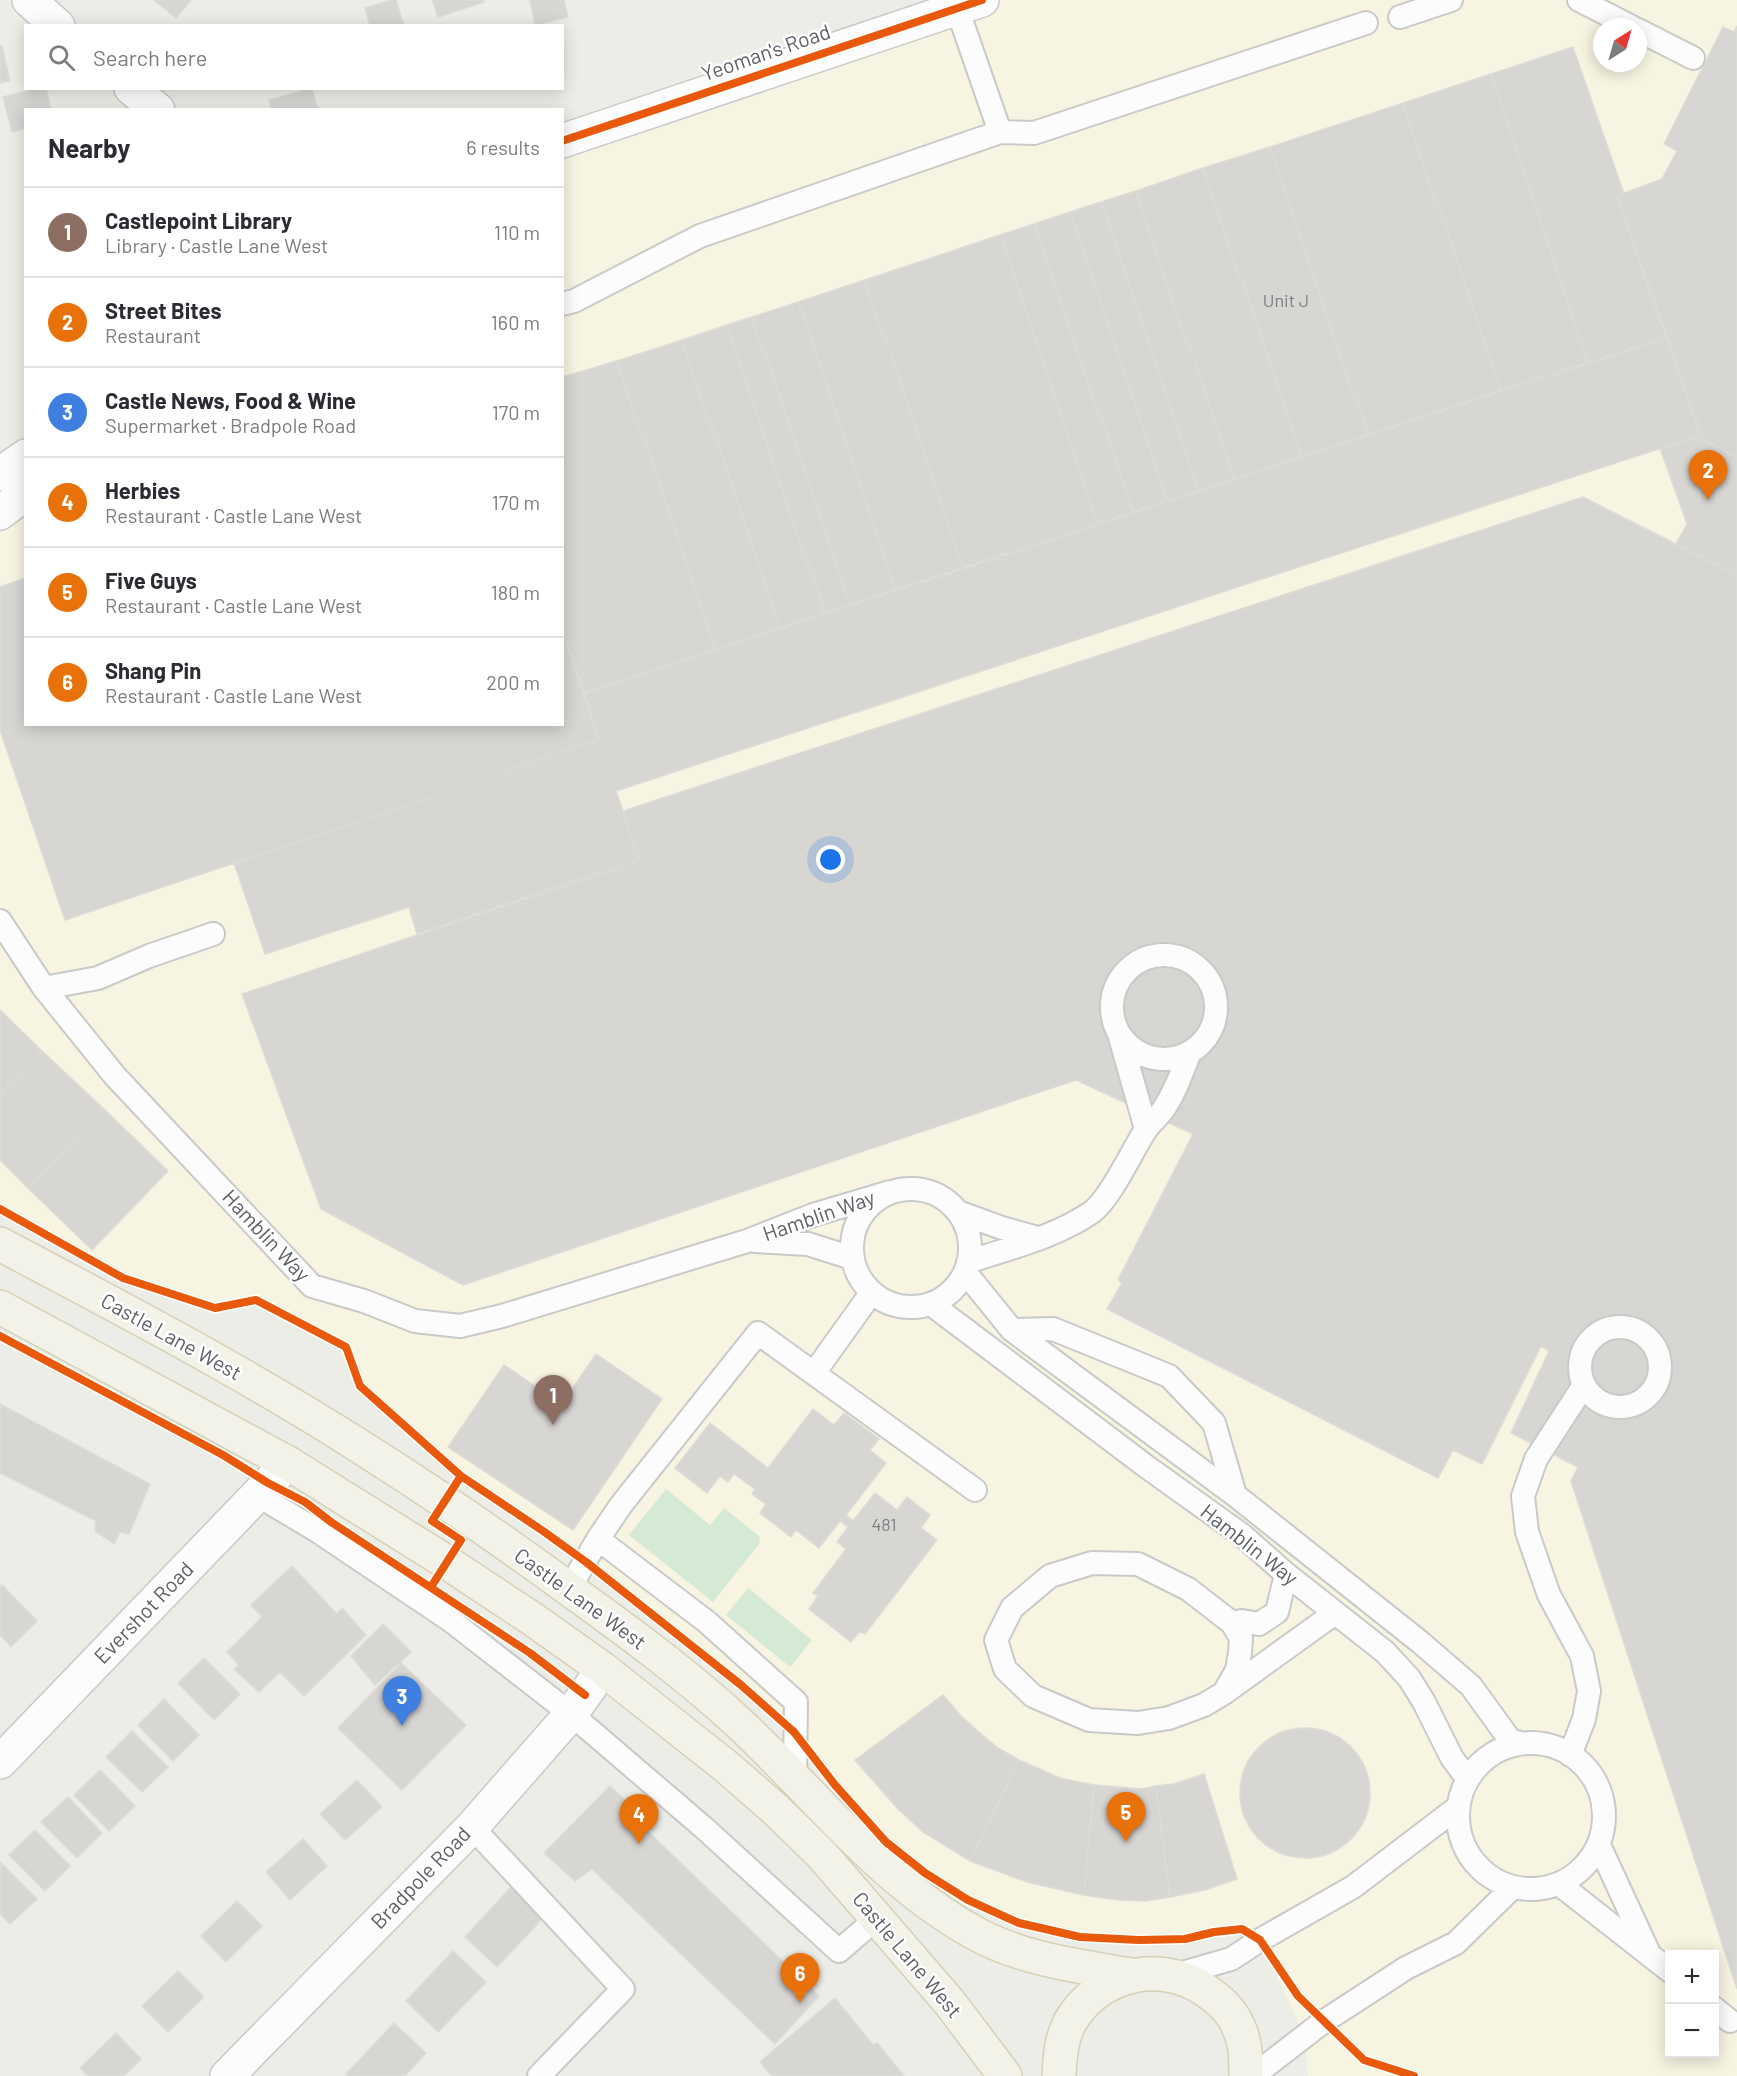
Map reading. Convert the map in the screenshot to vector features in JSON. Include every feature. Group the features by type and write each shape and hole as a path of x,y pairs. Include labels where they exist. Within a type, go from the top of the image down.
{"main road":[{"name":"Castle Lane West","path":"0,1244 209,1357 362,1447 569,1589 675,1667 739,1724 854,1838 913,1892 974,1933 1011,1949 1131,1975"},
{"name":"Castle Lane West","path":"0,1307 288,1463 448,1563 531,1618 603,1670 728,1768 822,1855 950,2003 1006,2075"},
{"path":"1059,2076 1060,2049 1069,2024 1085,2002 1106,1985 1131,1975 1153,1972 1175,1975 1201,1986 1223,2003 1238,2026 1246,2053 1246,2076"}],"street":[{"path":"29,0 55,24"},
{"name":"Yeoman's Road","path":"564,140 969,4"},
{"path":"133,90 156,108"},
{"path":"0,474 24,457"},
{"path":"0,513 24,495"},
{"name":"Evershot Road","path":"0,1762 288,1463"},
{"name":"Bradpole Road","path":"227,2076 472,1827 571,1714 603,1670"}],"lane":[{"path":"1400,17 1451,0"},
{"path":"1580,0 1615,18"},
{"path":"969,4 1000,132"},
{"path":"564,303 700,236 1000,132 1034,133 1366,23"},
{"path":"1647,35 1693,58"},
{"name":"Hamblin Way","path":"0,921 44,988 115,1076 312,1286 364,1301 415,1321 460,1326 502,1316 747,1241 813,1215 890,1192 909,1189 928,1191 945,1200 958,1212 1038,1238"},
{"path":"44,988 98,978 149,956 213,934"},
{"path":"1120,1037 1140,1054 1153,1058 1179,1057 1190,1052 1201,1044 1215,1021 1216,1004 1213,988 1204,974 1192,963 1177,956 1160,955 1144,958 1130,967 1119,980 1113,995 1114,1025 1120,1037 1146,1129"},
{"path":"967,1267 1070,1224 1094,1210 1115,1183 1146,1129 1162,1112 1173,1094 1190,1052"},
{"name":"Hamblin Way","path":"747,1241 808,1244 852,1258 852,1237 860,1218 873,1202 890,1192"},
{"path":"852,1258 859,1277 872,1292 885,1301 900,1306 915,1307 931,1304 945,1296 957,1285 967,1267 970,1245 966,1228 958,1212"},
{"name":"Hamblin Way","path":"967,1267 1012,1330 1235,1495 1429,1649 1471,1686 1510,1740 1520,1743"},
{"path":"814,1373 872,1292"},
{"name":"Hamblin Way","path":"931,1304 1147,1467 1242,1535 1286,1574 1385,1652 1409,1678 1424,1702 1452,1758 1467,1778"},
{"name":"Hamblin Way","path":"1012,1330 1053,1329 1169,1376 1214,1423 1235,1495"},
{"path":"569,1589 598,1539 628,1495 758,1333 975,1490"},
{"path":"1570,1755 1584,1719 1589,1691 1582,1656 1549,1595 1527,1532 1524,1496 1536,1460 1584,1385"},
{"path":"257,1495 316,1530 450,1620 571,1714 703,1827 839,1951 877,1918"},
{"path":"598,1539 707,1622 796,1702 795,1778"},
{"path":"1224,1693 1237,1671 1240,1653 1241,1638 1232,1623 1188,1589 1138,1564 1092,1563 1050,1576 1011,1608 996,1640 1005,1669 1033,1696 1089,1720 1138,1723 1169,1718 1204,1705 1224,1693 1335,1613"},
{"path":"1232,1623 1242,1621 1258,1624 1277,1612 1286,1574"},
{"path":"1520,1743 1550,1746 1570,1755 1589,1772 1601,1794 1604,1820 1599,1845 1580,1871 1559,1884 1534,1890 1513,1887 1485,1872 1467,1856 1460,1838 1458,1807 1467,1778 1479,1764 1500,1749 1520,1743"},
{"path":"1175,1975 1231,1959 1353,1887 1458,1807"},
{"path":"472,1827 623,1989 539,2076"},
{"path":"1599,1845 1650,1955"},
{"path":"1559,1884 1665,1967"},
{"path":"1253,2076 1323,2022 1406,1968 1456,1943 1513,1887"}],"shaded area":[{"path":"982,0 1737,0 1737,2076 1308,2076 1305,2037 1260,1940 1242,1929 1214,1932 1185,1939 1139,1940 1080,1937 1019,1923 968,1900 925,1873 886,1842 835,1785 794,1732 740,1685 586,1562 461,1476 360,1386 346,1347 256,1300 215,1308 123,1278 0,1209 0,513 24,494 24,726 564,726 564,141"}],"green space":[{"path":"666,1489 710,1525 724,1508 759,1536 760,1543 713,1602 629,1535"},
{"path":"748,1588 812,1640 790,1667 726,1615"}],"building":[{"path":"154,0 191,0 176,18"},
{"path":"396,0 403,24 369,24 365,8"},
{"path":"432,0 484,0 484,2 438,17"},
{"path":"530,0 564,0 568,17 535,24"},
{"path":"1737,26 1737,457 1703,440 1617,196 1662,179 1677,151 1664,144 1723,27 1734,32"},
{"path":"0,46 2,46 10,81 0,83"},
{"path":"1573,47 1624,194 1617,196 1666,337 1589,363 1491,74"},
{"path":"1491,74 1589,363 1501,391 1403,103"},
{"path":"29,90 46,90 51,108 24,108 24,129 12,132 3,97"},
{"path":"313,90 317,108 271,108 269,100"},
{"path":"1403,103 1501,391 1368,435 1270,147"},
{"path":"1270,147 1368,435 1302,457 1203,168"},
{"path":"1203,168 1302,457 1234,479 1136,191"},
{"path":"1136,191 1234,479 1199,491 1101,202"},
{"path":"1101,202 1199,491 1168,501 1070,212"},
{"path":"1070,212 1168,501 1133,512 1034,224"},
{"path":"1034,224 1133,512 1098,524 1000,235"},
{"path":"1000,235 1098,524 963,568 865,280"},
{"path":"865,280 963,568 896,590 798,302"},
{"path":"798,302 896,590 851,605 752,317"},
{"path":"752,317 851,605 825,614 727,325"},
{"path":"727,325 825,614 780,628 682,340"},
{"path":"1666,337 1701,435 616,791 640,860 417,934 409,907 265,954 234,863 599,740 585,693"},
{"path":"682,340 780,628 716,650 617,361"},
{"path":"617,361 716,650 585,693 564,635 564,376"},
{"path":"1701,435 1703,440 1737,457 1737,575 1676,544 1687,524 1660,448"},
{"path":"1583,497 1737,575 1737,1989 1571,1481 1578,1467 1511,1433 1549,1351 1541,1346 1482,1464 1453,1450 1438,1478 1107,1309 1122,1283 1118,1280 1193,1134 1076,1080 463,1285 321,1209 242,994 640,860 623,811"},
{"path":"24,579 24,726 564,726 564,635 599,740 65,920 0,730 0,587"},
{"path":"0,1010 42,1051 0,1095"},
{"path":"42,1051 104,1109 28,1188 0,1160 0,1095"},
{"path":"104,1109 168,1171 92,1250 28,1188"},
{"path":"596,1354 662,1399 573,1530 448,1447 504,1365 562,1404"},
{"path":"0,1404 150,1484 129,1534 120,1532 114,1544 95,1531 96,1521 0,1473"},
{"path":"813,1409 834,1425 844,1413 879,1439 870,1450 886,1463 846,1515 853,1521 875,1493 897,1510 907,1497 930,1515 921,1528 937,1540 865,1634 860,1631 851,1642 809,1609 818,1596 813,1593 846,1549 837,1542 848,1527 840,1521 819,1548 796,1530 791,1537 760,1513 766,1504 752,1494 755,1489 734,1474 728,1482 720,1476 707,1493 675,1468 710,1423 768,1468"},
{"path":"292,1566 337,1614 342,1608 366,1635 304,1696 280,1672 259,1692 234,1669 239,1665 227,1652 262,1617 251,1605"},
{"path":"2,1585 37,1621 11,1647 0,1635 0,1587"},
{"path":"383,1624 411,1652 375,1685 351,1656"},
{"path":"204,1658 240,1694 214,1720 178,1683"},
{"path":"401,1663 466,1725 402,1790 338,1728"},
{"path":"943,1695 980,1733 998,1748 1019,1760 970,1861 923,1832 897,1808 855,1760"},
{"path":"164,1699 199,1735 173,1761 138,1725"},
{"path":"1305,1728 1330,1733 1351,1747 1365,1768 1370,1793 1365,1818 1351,1839 1330,1853 1305,1858 1280,1853 1259,1839 1245,1818 1240,1793 1245,1768 1259,1747 1280,1733"},
{"path":"132,1731 168,1767 142,1792 106,1757"},
{"path":"1019,1760 1060,1778 1094,1785 1084,1895 1027,1882 970,1861"},
{"path":"100,1770 135,1806 109,1831 74,1795"},
{"path":"1204,1774 1237,1879 1205,1890 1170,1897 1156,1786 1174,1784"},
{"path":"357,1780 382,1807 345,1840 320,1814"},
{"path":"1094,1785 1141,1789 1156,1786 1170,1897 1145,1901 1084,1895"},
{"path":"610,1786 640,1814 635,1819 819,1996 775,2044 592,1869 575,1881 544,1853"},
{"path":"68,1797 102,1833 77,1858 41,1822"},
{"path":"35,1830 70,1866 45,1891 9,1855"},
{"path":"303,1839 327,1866 290,1900 266,1872"},
{"path":"1,1863 37,1899 10,1924 0,1914"},
{"path":"512,1886 544,1917 497,1967 465,1937"},
{"path":"237,1901 262,1926 226,1962 201,1936"},
{"path":"453,1951 486,1982 438,2032 406,2001"},
{"path":"178,1971 204,1997 168,2032 142,2006"},
{"path":"835,1998 873,2045 877,2043 904,2076 772,2076 760,2062"},
{"path":"394,2023 426,2053 405,2076 349,2076 346,2074"},
{"path":"116,2033 141,2059 124,2076 88,2076 80,2068"}],"cycle path":[{"path":"564,140 982,0"},
{"path":"0,1209 123,1278 215,1308 256,1300 346,1347 360,1386 461,1476 586,1562 741,1685 794,1732 835,1785 886,1842 925,1873 968,1900 1019,1923 1080,1937 1139,1940 1185,1939 1214,1932 1242,1929 1260,1940 1298,1996 1364,2060 1414,2076"},
{"path":"0,1336 223,1455 268,1483 305,1502 331,1522 530,1653 585,1695"},
{"path":"431,1587 461,1540 432,1521 461,1476"}],"place":[{"name":"Street Bites","path":"1708,500"},
{"name":"Castlepoint Library","path":"553,1425"},
{"name":"Castle News, Food & Wine","path":"402,1726"},
{"name":"Five Guys","path":"1126,1842"},
{"name":"Herbies","path":"639,1844"},
{"name":"Shang Pin","path":"800,2003"}]}
